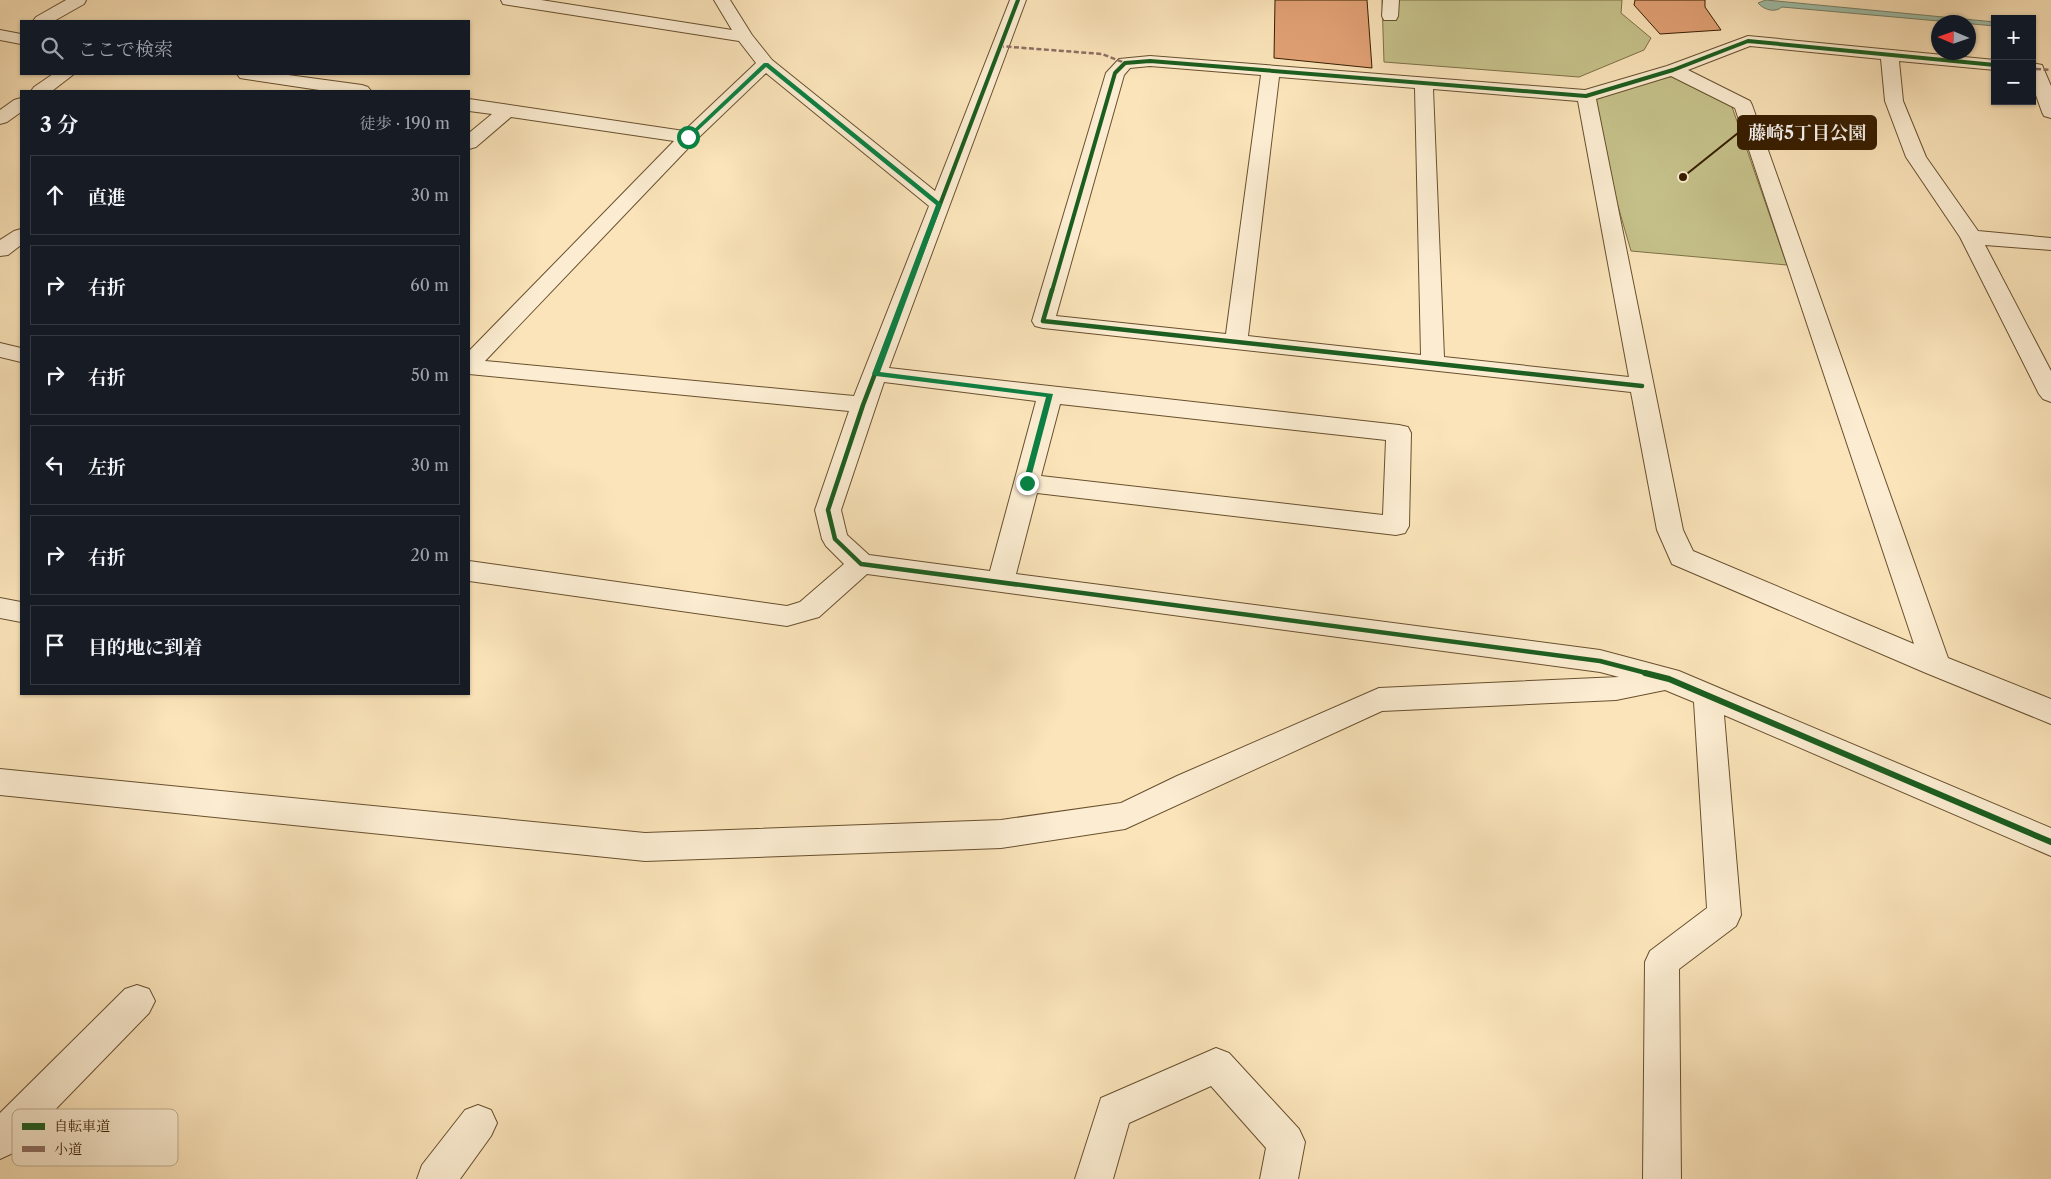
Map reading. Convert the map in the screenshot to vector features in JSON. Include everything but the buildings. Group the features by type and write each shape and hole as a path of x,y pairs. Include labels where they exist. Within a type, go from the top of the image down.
{"street":[{"path":"44,20 78,0"},
{"path":"509,0 745,37"},
{"path":"722,0 745,37 766,64 939,204"},
{"path":"1018,0 864,405 828,510 835,539 861,564 1600,661 1670,679 2051,842"},
{"path":"1642,386 1044,321 1115,73 1125,63 1150,61 1586,96 1673,70 1748,41 1991,65"},
{"path":"1889,55 1894,100 1916,157 1971,237 2051,394"},
{"path":"470,364 688,137 766,64"},
{"path":"2036,69 2051,112"},
{"path":"1236,343 1271,70"},
{"path":"1673,70 1743,105 1936,665"},
{"path":"41,90 64,75"},
{"path":"253,75 355,90"},
{"path":"1424,82 1433,363"},
{"path":"1586,96 1670,530 1682,557 2051,712"},
{"path":"1,117 20,105"},
{"path":"470,105 688,137"},
{"path":"470,142 508,110"},
{"path":"1,117 20,120"},
{"path":"0,250 20,236"},
{"path":"1971,237 2051,244"},
{"path":"2025,342 2051,344"},
{"path":"0,350 20,355"},
{"path":"470,365 864,405"},
{"path":"876,374 1399,433 1396,526 1027,483"},
{"path":"1001,581 1050,395"},
{"path":"470,571 787,616 809,610 861,564"},
{"path":"0,608 20,612"},
{"path":"0,782 645,847 1001,834 1125,816 1188,785 1379,700 1616,689 1670,679"},
{"path":"1662,1179 1662,962 1724,914 1708,695"},
{"path":"31,1109 136,1002"},
{"path":"1094,1179 1114,1110 1216,1065 1286,1142 1279,1179"},
{"path":"436,1179 478,1123"},
{"path":"0,1140 12,1128"}],"shaded area":[{"path":"1382,0 1622,0 1621,13 1651,38 1644,50 1579,77 1384,62"},
{"path":"1766,0 1931,16 1931,20 1782,7 1770,10 1758,3"},
{"path":"1976,20 1991,22 1991,26 1976,24"},
{"path":"1674,76 1731,104 1787,265 1631,251 1586,96"}],"marked path":[{"path":"999,46 1102,54 1125,63"},
{"path":"2036,69 2051,70"}],"cycle path":[{"path":"1018,0 863,405 828,510 835,539 861,564 1600,661 1669,679 2051,842"},
{"path":"1642,386 1043,321 1115,73 1125,63 1150,61 1586,96 1673,70 1748,41 1991,65"}],"place":[{"name":"藤崎5丁目公園","path":"1683,177"}],"route":[{"path":"688,137 766,64 939,204 876,374 1050,395 1027,483"}]}
